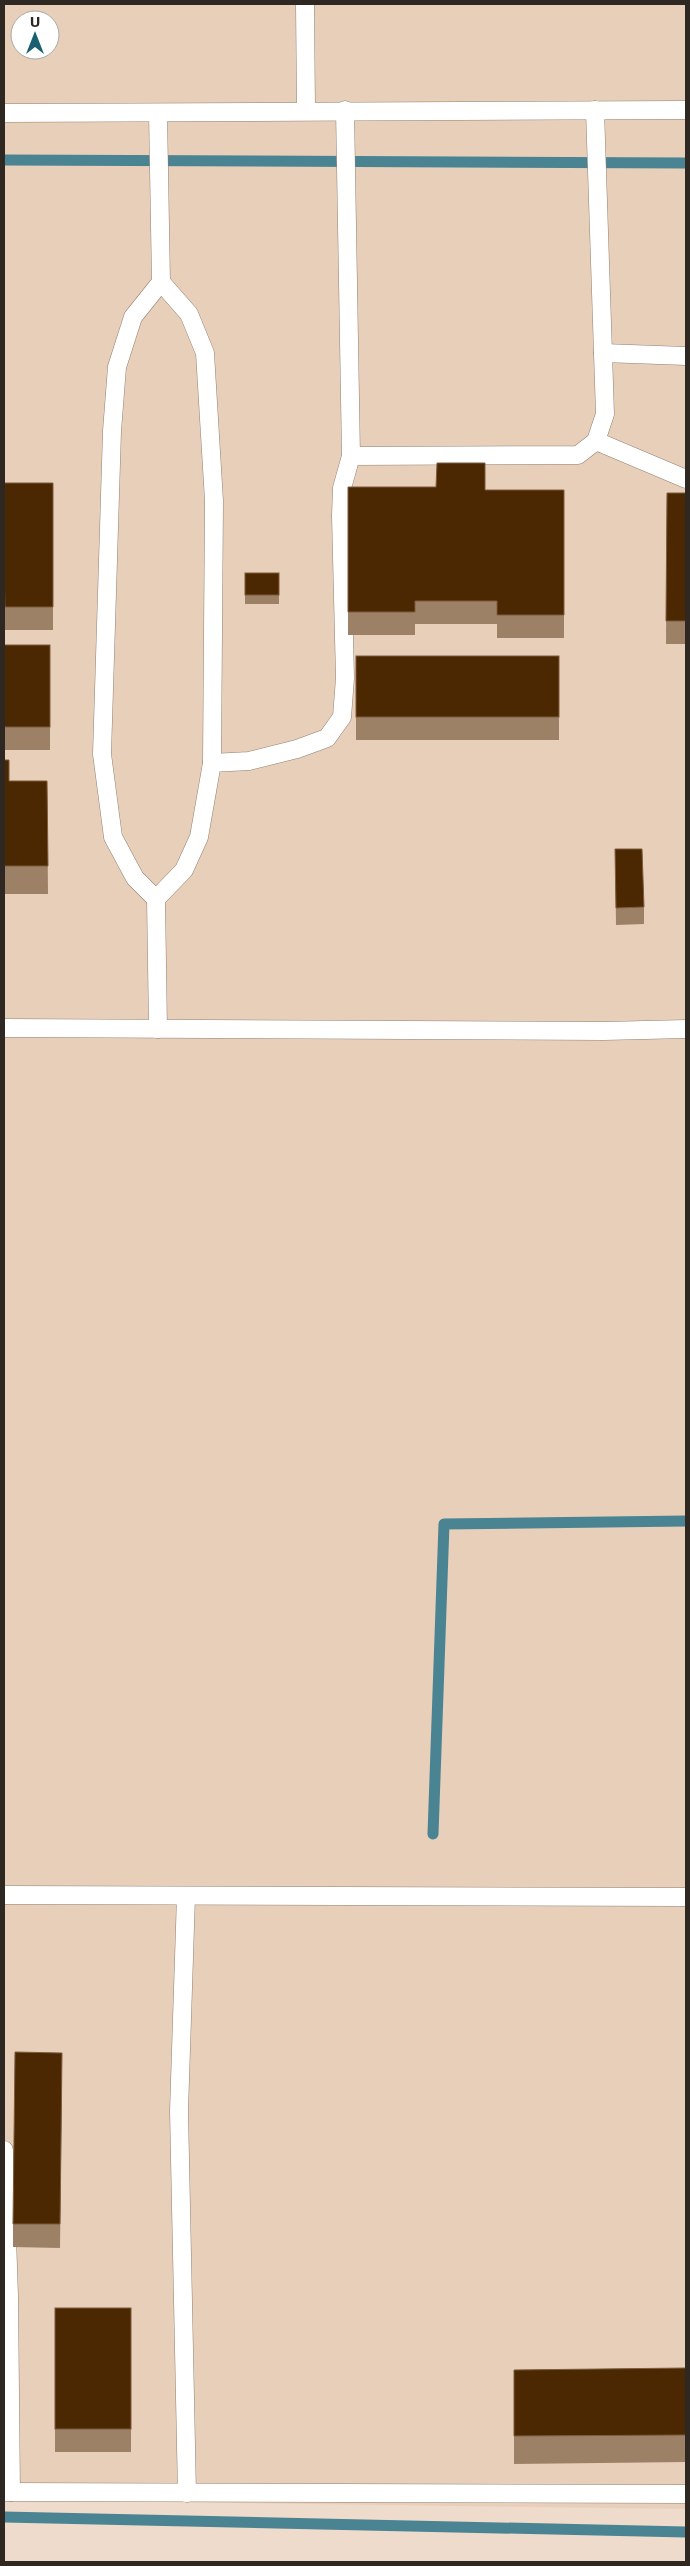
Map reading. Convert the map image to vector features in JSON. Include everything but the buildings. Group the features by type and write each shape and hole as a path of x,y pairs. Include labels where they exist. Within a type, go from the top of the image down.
{"lane":[{"path":"305,4 306,110"},
{"path":"4,113 158,114 306,110 686,110"},
{"path":"212,763 250,761 297,749 327,738 342,717 345,678 341,516 342,488 351,456 345,110"},
{"path":"351,456 578,455 596,441 606,414 595,110"},
{"path":"158,114 161,282 133,317 117,366 112,440 102,754 113,837 135,878 156,899 158,1029"},
{"path":"156,899 184,870 199,837 212,763 214,501 205,353 189,314 161,282"},
{"path":"603,353 686,356"},
{"path":"596,441 686,479"},
{"path":"4,1028 604,1031 686,1029"},
{"path":"4,1895 686,1897"},
{"path":"186,1896 180,2111 187,2493"},
{"path":"4,2150 9,2296 7,2492 686,2494"}],"shaded area":[{"path":"4,4 686,4 686,2509 4,2500"}],"waterway":[{"path":"4,160 686,163"},
{"path":"433,1834 444,1524 686,1521"},
{"path":"4,2517 686,2532"}]}
